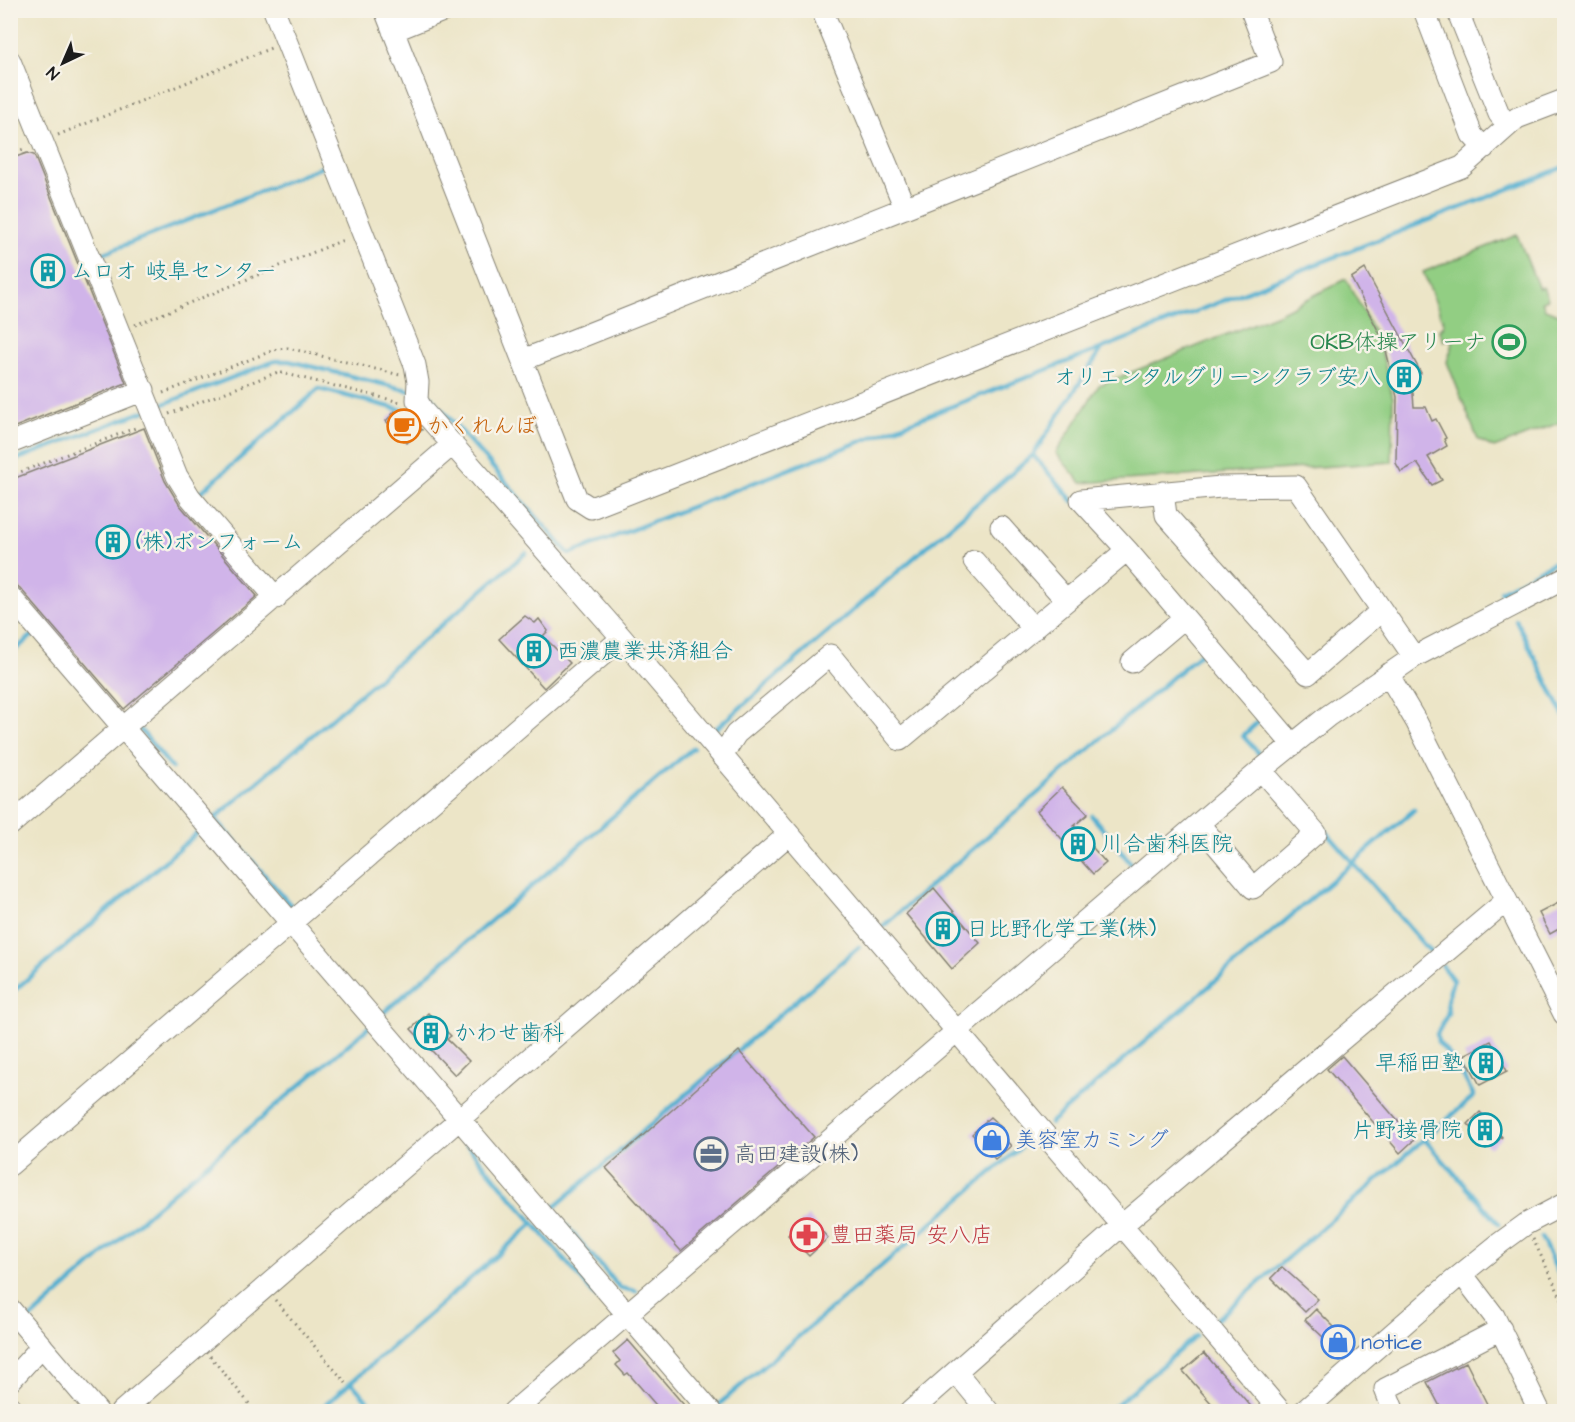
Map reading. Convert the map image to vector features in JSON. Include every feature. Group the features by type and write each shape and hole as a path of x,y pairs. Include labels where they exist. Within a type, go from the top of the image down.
{"street":[{"path":"274,10 415,365 418,392 453,444 622,638 1281,1412"},
{"path":"385,10 577,499 591,508 1462,167 1516,118 1564,100"},
{"path":"393,31 445,10"},
{"path":"822,10 905,208"},
{"path":"523,360 1271,62 1251,10"},
{"path":"1424,10 1472,135 1484,148"},
{"path":"1457,10 1499,114 1508,125"},
{"path":"10,61 177,476 190,497 276,598"},
{"path":"10,443 150,405"},
{"path":"10,825 453,444"},
{"path":"1293,745 1081,500 1221,487 1296,486 1414,657"},
{"path":"1163,492 1166,515 1308,674 1381,611"},
{"path":"1001,527 1066,600"},
{"path":"722,756 736,734 830,655 900,740 1126,550"},
{"path":"974,561 1034,629"},
{"path":"513,1412 1261,770 1328,716 1414,657 1564,579"},
{"path":"10,596 711,1412"},
{"path":"1132,662 1184,618"},
{"path":"10,1165 622,638"},
{"path":"1389,674 1417,723 1564,1014"},
{"path":"1199,824 1253,888 1316,833 1261,770"},
{"path":"121,1412 789,834"},
{"path":"910,1412 1121,1226 1506,901"},
{"path":"1303,1412 1462,1274 1526,1224 1564,1204"},
{"path":"1462,1274 1494,1316 1540,1412"},
{"path":"10,1310 98,1412"},
{"path":"1394,1412 1385,1389 1501,1329"},
{"path":"10,1381 42,1346"},
{"path":"956,1372 989,1412"},
{"path":"10,1407 12,1412"}],"path":[{"path":"10,154 286,42"},
{"path":"120,332 362,232"},
{"path":"10,476 150,405 277,349 288,348 418,392"},
{"path":"150,405 278,372 418,392"},
{"path":"1526,1224 1564,1304"},
{"path":"264,1287 346,1383"},
{"path":"199,1344 256,1412"}],"green space":[{"name":"OKB体操アリーナ","path":"1517,235 1539,289 1543,287 1548,299 1542,302 1545,309 1561,315 1564,324 1564,421 1494,448 1478,440 1447,362 1453,343 1451,338 1444,341 1439,329 1445,326 1423,272"},
{"name":"オリエンタルグリーンクラブ安八","path":"1346,279 1379,341 1393,398 1392,462 1081,483 1056,453 1099,385 1278,314"}],"building":[{"name":"ムロオ 岐阜センター","path":"27,153 34,155 126,383 10,429 10,159"},
{"name":"オリエンタルグリーンクラブ安八","path":"1365,269 1421,373 1409,380 1414,407 1426,407 1432,421 1436,419 1446,438 1444,439 1447,446 1428,457 1442,480 1432,485 1417,463 1401,472 1396,463 1397,397 1384,342 1351,278"},
{"name":"かくれんぼ","path":"395,411 406,422 410,418 422,430 407,443 386,421"},
{"name":"(株)ボンフォーム","path":"144,428 165,481 179,504 257,596 124,709 20,588 10,580 10,480"},
{"name":"西濃農業共済組合","path":"525,616 535,623 539,619 548,631 543,636 570,663 544,688 499,639"},
{"name":"川合歯科医院","path":"1062,787 1088,814 1074,826 1106,863 1093,874 1037,811"},
{"name":"日比野化学工業(株)","path":"934,888 980,943 952,969 906,914"},
{"path":"1564,900 1564,926 1550,934 1539,913"},
{"path":"428,1013 451,1036 447,1039 469,1061 455,1075 411,1029"},
{"name":"早稲田塾","path":"1491,1041 1507,1071 1480,1085 1464,1055"},
{"name":"高田建設(株)","path":"739,1051 814,1137 681,1251 606,1168"},
{"path":"1342,1056 1414,1140 1400,1153 1327,1069"},
{"name":"片野接骨院","path":"1480,1112 1502,1137 1490,1148 1468,1124"},
{"name":"美容室カミング","path":"990,1117 1002,1128 999,1132 1011,1146 995,1159 972,1134"},
{"name":"豊田薬局 安八店","path":"808,1216 828,1238 809,1256 788,1235"},
{"path":"1282,1267 1318,1299 1305,1312 1271,1278"},
{"path":"1316,1309 1354,1347 1343,1356 1305,1320"},
{"path":"628,1340 690,1412 662,1412 628,1373 625,1375 616,1365 620,1361 613,1353"},
{"path":"1204,1353 1256,1412 1219,1412 1183,1371"},
{"path":"1466,1362 1491,1412 1443,1412 1427,1382"}],"waterway":[{"path":"10,14 20,10"},
{"path":"102,254 327,165"},
{"path":"423,394 430,396 569,554 1564,167"},
{"path":"712,732 1033,455 1101,350"},
{"path":"156,407 275,361 289,361 411,391"},
{"path":"201,492 319,389 410,412 416,418"},
{"path":"10,462 145,411"},
{"path":"1033,455 1073,501"},
{"path":"294,909 215,818 526,553"},
{"path":"1506,602 1501,591 1564,557"},
{"path":"1516,620 1564,716"},
{"path":"10,654 33,635"},
{"path":"881,928 1202,652"},
{"path":"1258,717 1260,720 1243,736 1261,756"},
{"path":"138,727 172,768"},
{"path":"383,1013 693,748"},
{"path":"1050,1123 1414,810"},
{"path":"1092,816 1133,866"},
{"path":"1323,828 1431,953"},
{"path":"10,994 200,831"},
{"path":"636,1291 620,1288 552,1209 859,947"},
{"path":"1217,1319 1474,1096 1457,1064 1438,1042 1437,1034 1448,1013 1447,1001 1453,980 1442,966"},
{"path":"29,1320 156,1207 369,1027"},
{"path":"456,1132 598,1299"},
{"path":"1425,1140 1499,1224"},
{"path":"718,1405 1027,1142"},
{"path":"317,1412 534,1223"},
{"path":"1541,1237 1564,1285"},
{"path":"10,1335 18,1329"},
{"path":"1108,1412 1196,1336"},
{"path":"351,1382 377,1412"}],"place":[{"name":"ムロオ 岐阜センター","path":"48,271"},
{"name":"OKB体操アリーナ","path":"1509,342"},
{"name":"オリエンタルグリーンクラブ安八","path":"1404,377"},
{"name":"かくれんぼ","path":"404,426"},
{"name":"(株)ボンフォーム","path":"113,542"},
{"name":"西濃農業共済組合","path":"534,651"},
{"name":"川合歯科医院","path":"1078,844"},
{"name":"日比野化学工業(株)","path":"943,929"},
{"name":"かわせ歯科","path":"431,1033"},
{"name":"早稲田塾","path":"1486,1063"},
{"name":"片野接骨院","path":"1485,1130"},
{"name":"美容室カミング","path":"992,1140"},
{"name":"高田建設(株)","path":"711,1154"},
{"name":"豊田薬局 安八店","path":"807,1235"},
{"name":"notice","path":"1338,1342"}]}
